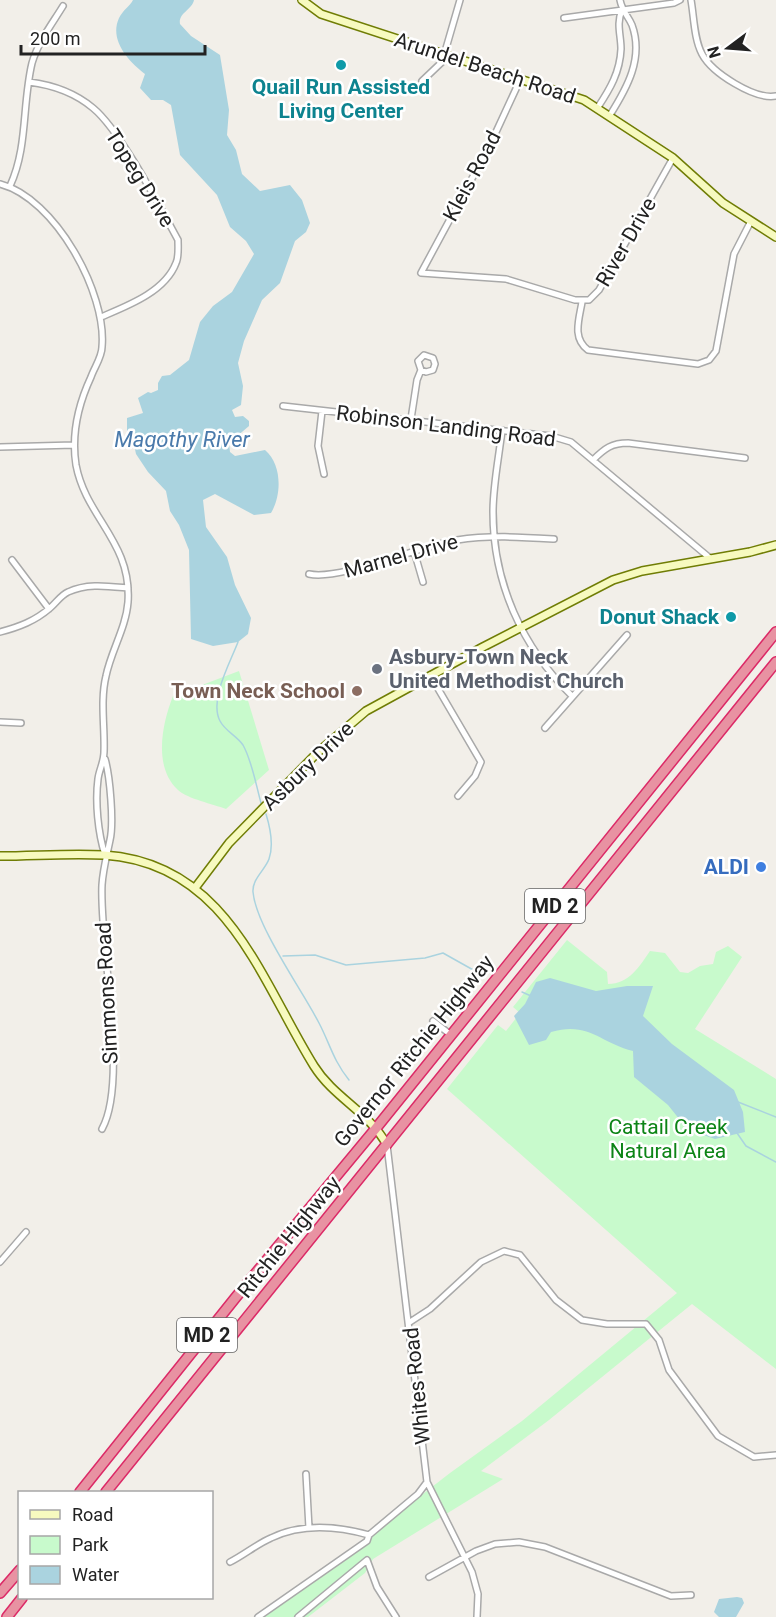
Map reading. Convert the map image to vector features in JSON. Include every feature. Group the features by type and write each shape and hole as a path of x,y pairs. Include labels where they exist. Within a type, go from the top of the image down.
{"highway":[{"name":"Governor Ritchie Highway","path":"81,1491 776,633"},
{"name":"Governor Ritchie Highway","path":"387,1145 776,662"},
{"name":"Ritchie Highway","path":"107,1491 387,1145"},
{"path":"0,1593 18,1571"},
{"path":"7,1617 21,1599"}],"street":[{"name":"Arundel Beach Road","path":"302,0 323,15 572,94 598,107 673,158 713,195 776,237"},
{"path":"422,81 438,68 445,54 460,0"},
{"path":"598,107 611,86 618,68 621,47 618,21 621,10 620,0"},
{"path":"564,18 680,0"},
{"path":"691,0 698,40 707,61 750,93 776,96"},
{"path":"10,186 20,161 29,82 39,45 63,6"},
{"path":"610,115 621,98 636,60 636,42 631,24 621,10"},
{"name":"Kleis Road","path":"421,273 521,78"},
{"name":"Topeg Drive","path":"29,82 52,85 70,93 102,117 178,240 177,263 161,284 127,306 101,316"},
{"name":"River Drive","path":"421,273 506,279 582,302 589,300 600,290 673,158"},
{"path":"0,184 10,186 46,213 58,228 82,268 101,316 103,349 79,407 74,445 79,476 93,507 119,549 128,588 124,620 106,675 103,698 104,758 98,778 99,838 105,855"},
{"path":"582,302 577,334 581,344 588,350 696,363 709,360 716,351 734,254 751,221"},
{"path":"411,419 417,380 421,370"},
{"name":"Robinson Landing Road","path":"283,406 551,436 571,442 711,559"},
{"path":"322,411 318,446 324,474"},
{"path":"502,430 493,509 494,536 503,587 522,628 546,668 573,696"},
{"path":"593,460 605,448 615,443 745,458"},
{"path":"0,447 74,445"},
{"name":"Marnel Drive","path":"309,574 331,575 455,540 494,536 554,539"},
{"name":"Asbury Drive","path":"195,888 229,843 318,752 366,711 430,675 614,580 642,571 776,545"},
{"path":"414,551 423,582"},
{"path":"12,560 49,609"},
{"path":"0,632 24,626 49,609 65,593 83,586 102,585 128,588"},
{"path":"545,728 627,635"},
{"path":"430,675 481,762 476,776 458,796"},
{"path":"0,722 21,723"},
{"path":"104,758 110,775 111,839 105,855"},
{"path":"0,856 105,855 158,867 195,888 225,916 243,939 323,1079 377,1127 387,1145"},
{"name":"Simmons Road","path":"102,1129 109,1116 112,1059 102,886 105,855"},
{"path":"434,1021 450,1035"},
{"name":"Whites Road","path":"387,1145 410,1322 427,1482 464,1557 478,1594 477,1617"},
{"path":"0,1262 26,1232"},
{"path":"410,1322 430,1309 481,1262 498,1253 511,1251 520,1256 556,1300 582,1320 608,1324 646,1324 660,1340 669,1370 718,1436 736,1449 754,1457 776,1455"},
{"path":"306,1474 309,1528"},
{"path":"258,1617 368,1538 418,1494 427,1482"},
{"path":"230,1562 270,1538 289,1531 340,1527 368,1538"},
{"path":"429,1577 464,1557 495,1544 525,1543 545,1547 671,1596 691,1595"},
{"path":"300,1617 367,1560 377,1587 396,1617"}],"green space":[{"path":"239,671 269,770 226,809 188,796 170,781 163,758 163,732 173,696"},
{"name":"Cattail Creek Natural Area","path":"567,940 607,972 608,984 628,978 650,951 665,953 680,972 688,973 700,966 713,964 716,952 728,946 742,957 695,1029 776,1079 776,1369 692,1304 549,1420 481,1471 503,1479 373,1559 365,1573 308,1617 302,1617 300,1613 295,1617 264,1617 450,1473 522,1421 677,1293 447,1089 498,1025 506,1031 520,1013 513,1007"}],"water":[{"name":"Magothy River","path":"133,0 194,0 181,17 180,24 191,36 220,55 229,110 227,135 236,150 242,174 260,191 290,185 302,200 310,223 306,232 295,241 280,283 262,300 244,341 238,363 243,386 241,405 232,410 235,417 243,416 249,421 249,426 229,443 230,452 235,456 265,450 271,456 275,463 278,480 275,506 271,513 254,515 215,494 203,500 206,527 227,557 235,585 251,618 248,634 238,642 213,646 191,639 189,550 179,525 170,511 166,491 148,472 136,454 133,440 127,432 127,418 143,413 138,398 148,392 158,390 158,383 162,376 170,375 189,360 200,322 213,306 232,292 254,254 246,241 230,227 217,195 180,155 171,105 163,100 151,100 140,88 145,74 132,63 118,42 116,34 119,18"},
{"path":"550,978 596,991 627,986 653,986 643,1016 672,1044 734,1090 743,1112 745,1132 715,1139 695,1132 680,1120 668,1105 634,1077 633,1051 594,1034 575,1029 564,1029 551,1032 546,1040 529,1045 514,1016 525,1004 536,982"},
{"path":"742,1598 744,1603 736,1617 719,1617 714,1612 719,1599"}],"waterway":[{"path":"238,642 222,682 217,712 222,725 243,745 246,751 261,803"},
{"path":"266,814 271,848 269,859 253,887 256,906 271,940 319,1023 339,1066 349,1080"},
{"path":"283,956 315,955 346,965 425,958 443,953 484,976"},
{"path":"522,992 531,996"},
{"path":"738,1102 776,1117"},
{"path":"737,1133 746,1146 776,1162"}],"place":[{"name":"Quail Run Assisted Living Center","path":"341,65"},
{"name":"Donut Shack","path":"731,617"},
{"name":"Asbury-Town Neck United Methodist Church","path":"377,669"},
{"name":"Town Neck School","path":"357,691"},
{"name":"ALDI","path":"761,867"}]}
